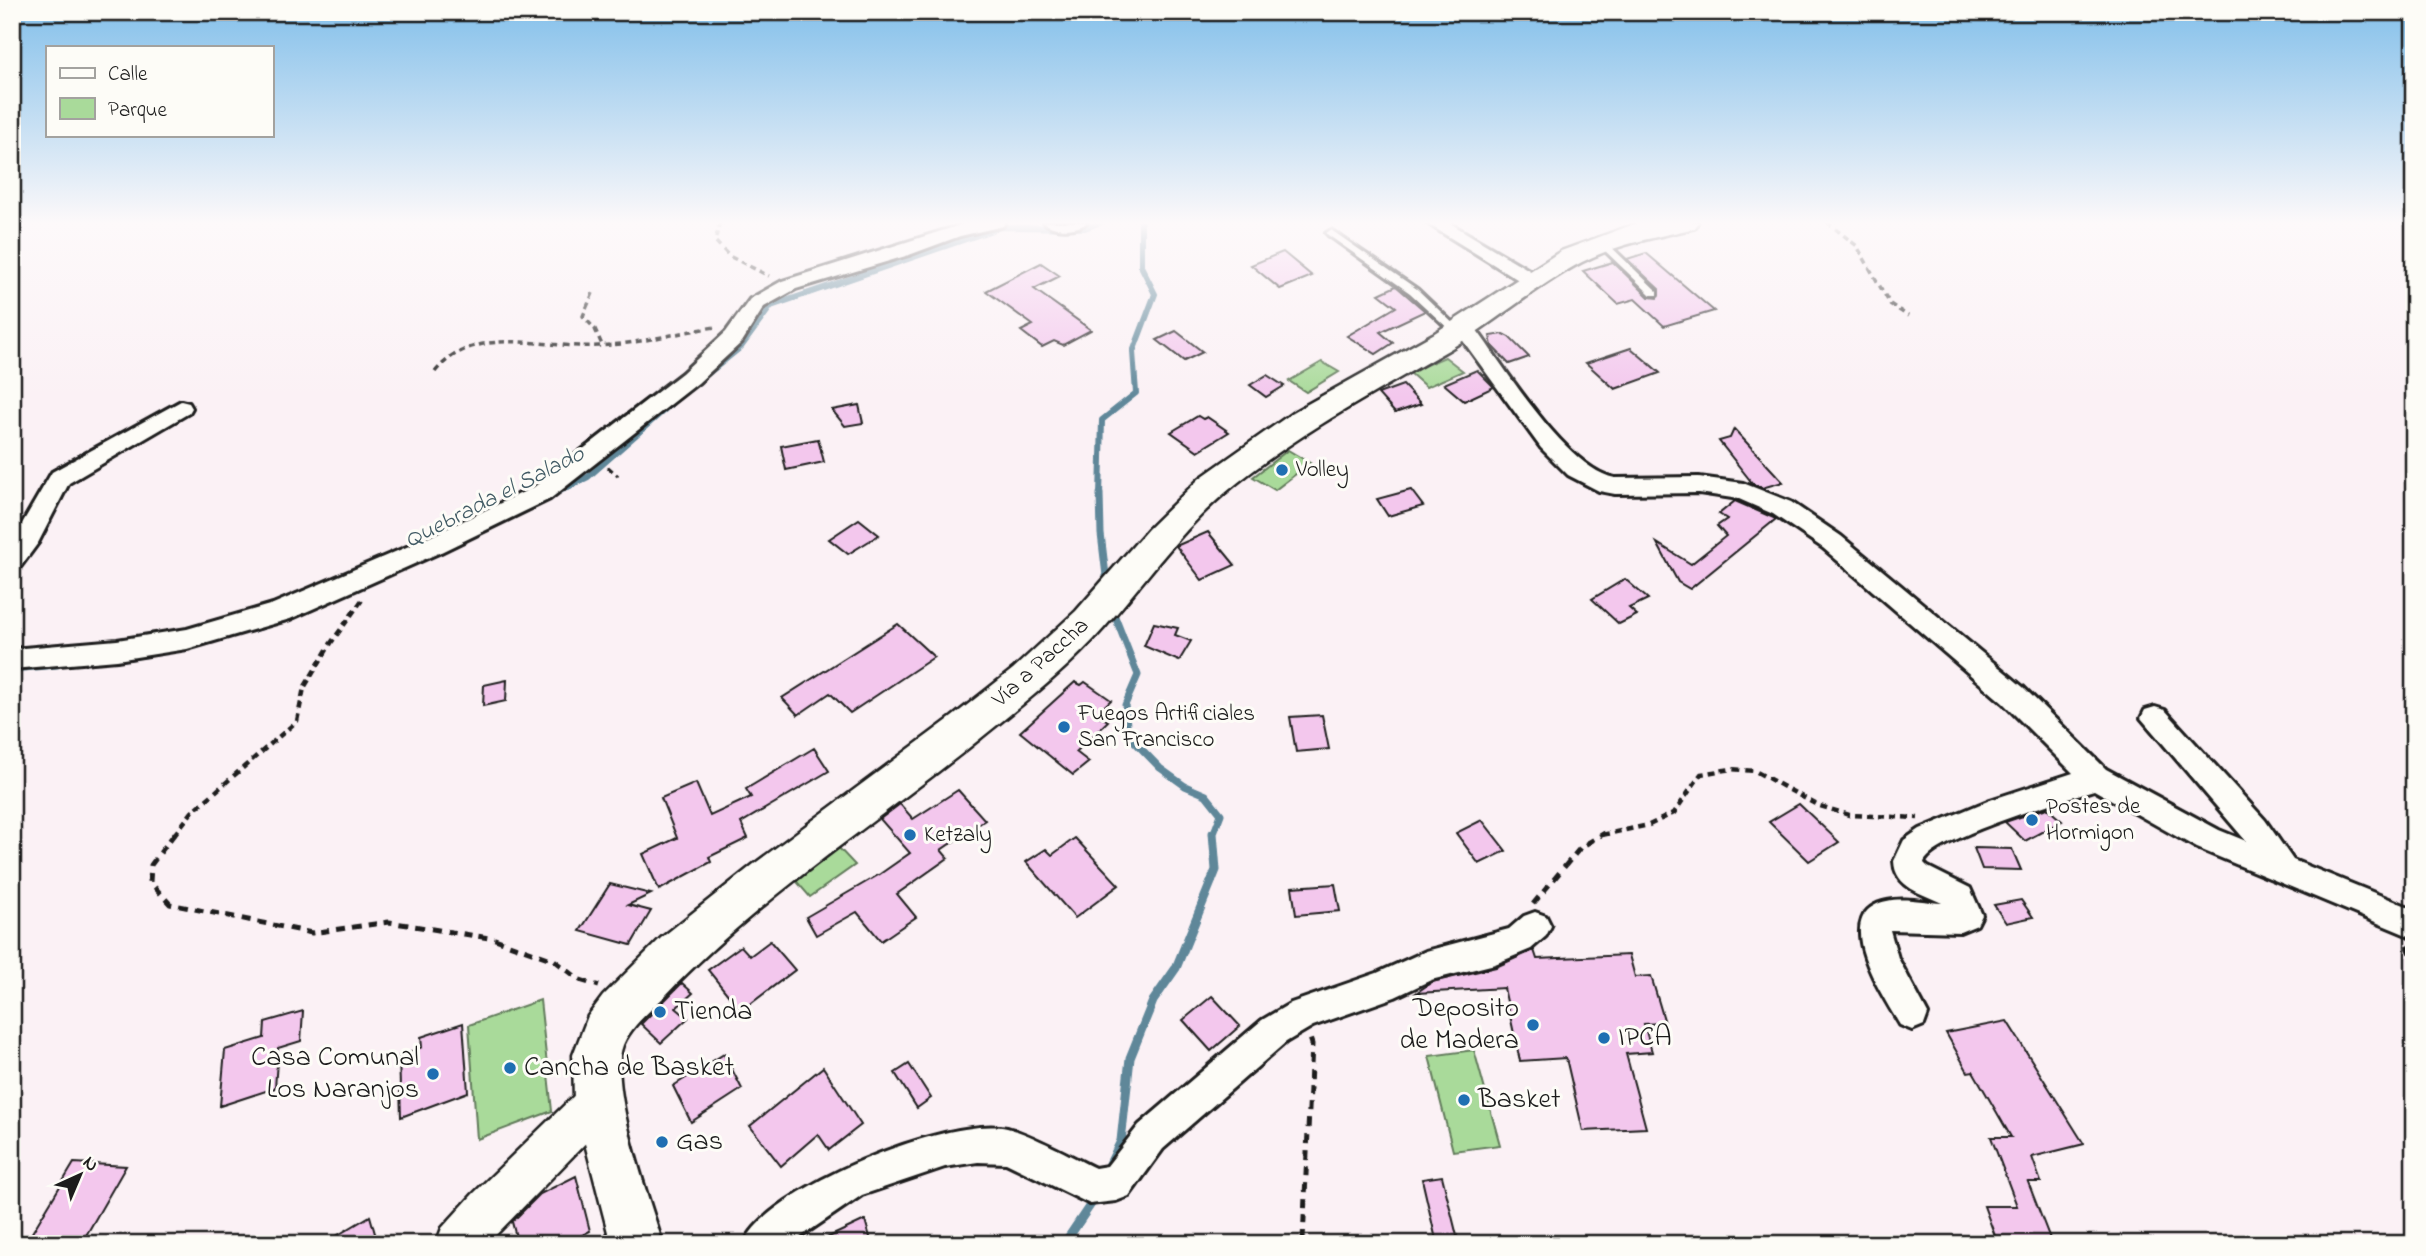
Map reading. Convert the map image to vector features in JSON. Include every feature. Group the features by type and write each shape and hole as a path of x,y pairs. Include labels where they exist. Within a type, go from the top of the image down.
{"main road":[{"name":"Vía a Paccha","path":"637,1244 598,1101 597,1055 604,1032 634,996 677,953 769,877 966,729 1060,650 1160,538 1212,486 1306,418 1461,329 1531,281"}],"street":[{"path":"12,659 117,650 187,639 281,612 498,516 542,494 690,378 734,337 757,303 789,285 804,281"},
{"path":"1461,329 1549,443 1576,469 1600,483 1615,486 1699,485 1743,491 1798,517 1832,542 2013,695 2096,777 2179,826 2414,925"},
{"path":"12,560 29,537 60,478 181,408"},
{"path":"2155,718 2254,829 2281,869"},
{"path":"1912,1014 1880,952 1874,936 1874,924 1888,914 1959,918 1966,915 1964,904 1951,892 1915,875 1909,868 1909,859 1913,852 1919,845 1962,824 2096,777"},
{"path":"762,1244 779,1229 852,1181 945,1149 978,1143 1007,1146 1082,1180 1103,1185 1151,1137 1274,1031 1303,1014 1384,986 1426,966 1508,944 1520,939 1535,926"},
{"path":"458,1244 488,1209 598,1101"}],"lane":[{"path":"1397,281 1461,329"},
{"path":"1642,281 1654,292"}],"path":[{"path":"779,281 789,285"},
{"path":"1877,281 1890,304 1908,316"},
{"path":"593,293 583,316 595,329 602,345"},
{"path":"435,372 453,353 496,340 556,346 602,345 674,332 741,325"},
{"path":"368,592 304,688 297,721 281,738 192,812 151,865 150,882 170,904 312,933 389,922 495,939 554,960 580,980 634,996"},
{"path":"1535,926 1528,914 1535,901 1581,847 1607,832 1649,825 1674,813 1701,774 1731,769 1755,771 1817,805 1849,815 1924,818"},
{"path":"1303,1014 1312,1044 1303,1240"}],"green space":[{"path":"1445,357 1463,371 1426,387 1409,372"},
{"name":"Volley","path":"1322,362 1339,372 1306,392 1289,381"},
{"name":"Volley","path":"1288,450 1310,463 1275,490 1253,477"},
{"path":"837,846 855,865 810,897 792,876"},
{"name":"Cancha de Basket","path":"540,1000 552,1111 477,1139 469,1025"},
{"name":"Basket","path":"1474,1050 1500,1145 1453,1151 1429,1056"}],"building":[{"path":"1006,281 1051,281 1034,289 1091,330 1063,345 1054,341 1042,347 1021,331 1033,325 986,291"},
{"path":"1270,281 1301,281 1280,289"},
{"path":"1593,281 1632,281 1649,297 1657,298 1659,289 1650,281 1678,281 1714,311 1664,326 1635,299 1618,304"},
{"path":"1396,286 1425,311 1380,332 1393,343 1376,354 1347,336 1396,307 1379,294"},
{"path":"1176,331 1203,352 1184,361 1157,340"},
{"path":"1503,334 1529,357 1509,364 1492,346 1490,336"},
{"path":"1631,348 1660,373 1615,389 1586,363"},
{"path":"1477,370 1494,387 1464,401 1444,384"},
{"path":"1267,375 1284,386 1266,397 1250,385"},
{"path":"1403,385 1421,404 1395,413 1378,394"},
{"path":"859,405 863,423 845,426 832,410"},
{"path":"1198,416 1203,419 1207,417 1229,432 1198,451 1171,432"},
{"path":"1734,429 1783,482 1762,488 1753,484 1719,441 1730,438"},
{"path":"818,439 824,462 786,470 781,446"},
{"path":"1411,490 1423,506 1388,516 1377,499"},
{"path":"1735,501 1776,519 1690,589 1678,582 1657,543 1691,564 1726,536 1717,526 1727,519 1719,514"},
{"path":"859,519 879,535 848,554 829,539"},
{"path":"1208,532 1235,565 1202,580 1176,546"},
{"path":"1625,579 1648,599 1629,608 1637,615 1619,624 1592,599"},
{"path":"1154,623 1178,628 1175,635 1191,641 1179,661 1144,646"},
{"path":"898,624 934,657 850,713 830,693 798,715 782,698"},
{"path":"507,680 506,701 483,706 484,685"},
{"path":"1075,682 1081,685 1085,682 1111,700 1096,714 1108,721 1076,752 1089,762 1073,775 1020,732"},
{"path":"1322,715 1329,749 1296,752 1290,717"},
{"path":"814,748 829,771 741,823 748,838 709,857 711,862 659,890 643,854 677,838 661,798 696,783 710,816 751,797 746,789"},
{"path":"958,790 985,820 941,850 948,858 897,894 916,917 881,941 857,912 816,935 806,917 880,874 910,853 880,819 900,804 913,819"},
{"path":"1799,804 1839,842 1809,861 1769,822"},
{"name":"Postes de Hormigon","path":"2047,808 2062,821 2025,841 2005,822"},
{"path":"1482,820 1506,851 1479,864 1456,833"},
{"path":"1075,838 1119,885 1075,918 1026,862 1046,849 1052,855"},
{"path":"1974,848 2012,849 2021,870 1982,869"},
{"path":"610,884 651,894 628,905 651,911 631,945 580,931"},
{"path":"1335,884 1340,911 1296,915 1292,887"},
{"name":"Postes de Hormigon","path":"2021,900 2033,917 2006,923 1994,905"},
{"path":"770,941 795,970 741,1011 708,970 741,946 750,956"},
{"name":"IPCA","path":"1534,950 1537,959 1629,955 1635,977 1651,976 1665,1023 1644,1024 1652,1052 1626,1054 1646,1128 1583,1131 1566,1058 1520,1061 1504,988 1416,993 1432,982 1496,967"},
{"name":"Tienda","path":"682,983 693,993 676,1008 688,1018 661,1043 641,1024"},
{"path":"1212,996 1240,1026 1211,1051 1183,1020"},
{"path":"303,1011 301,1041 278,1048 275,1088 220,1106 225,1050 264,1038 265,1022"},
{"path":"2007,1021 2084,1144 2032,1157 2041,1182 2028,1182 2052,1244 1998,1244 1984,1206 2017,1206 1991,1137 2011,1137 1973,1071 1968,1072 1946,1033"},
{"name":"Casa Comunal Los Naranjos","path":"463,1023 468,1092 401,1117 399,1056 422,1047 421,1037"},
{"path":"724,1054 742,1089 691,1122 673,1086"},
{"path":"909,1064 931,1098 917,1108 895,1073"},
{"path":"823,1067 861,1125 829,1150 818,1134 781,1166 750,1126"},
{"path":"74,1163 126,1166 84,1239 30,1236"},
{"path":"576,1176 590,1231 566,1244 518,1244 512,1222 540,1194"},
{"path":"1442,1176 1459,1244 1437,1244 1422,1179"},
{"path":"370,1216 378,1244 323,1244"},
{"path":"865,1220 872,1244 814,1244"}],"waterway":[{"name":"Quebrada el Salado","path":"699,381 741,347 771,306 845,281"},
{"path":"1100,495 1102,420 1136,393 1133,352 1155,294 1148,281"},
{"name":"Quebrada el Salado","path":"554,494 588,477 671,404"},
{"path":"1100,495 1107,584"},
{"path":"1112,609 1138,675 1125,705 1128,735 1160,768 1185,786 1206,795 1221,814 1213,835"},
{"name":"Quebrada el Salado","path":"254,629 286,619"},
{"name":"Quebrada el Salado","path":"124,658 161,652"},
{"name":"Quebrada el Salado","path":"12,669 57,665"},
{"path":"1108,1168 1121,1141 1130,1058 1153,1001 1176,968 1216,870 1213,835"},
{"path":"1064,1244 1095,1198"}],"place":[{"name":"Volley","path":"1282,470"},
{"name":"Fuegos Artificiales San Francisco","path":"1064,727"},
{"name":"Postes de Hormigon","path":"2032,820"},
{"name":"Ketzaly","path":"910,835"},
{"name":"Tienda","path":"660,1012"},
{"name":"Deposito de Madera","path":"1533,1025"},
{"name":"IPCA","path":"1604,1038"},
{"name":"Cancha de Basket","path":"510,1068"},
{"name":"Casa Comunal Los Naranjos","path":"433,1074"},
{"name":"Basket","path":"1464,1100"},
{"name":"Gas","path":"662,1142"}]}
